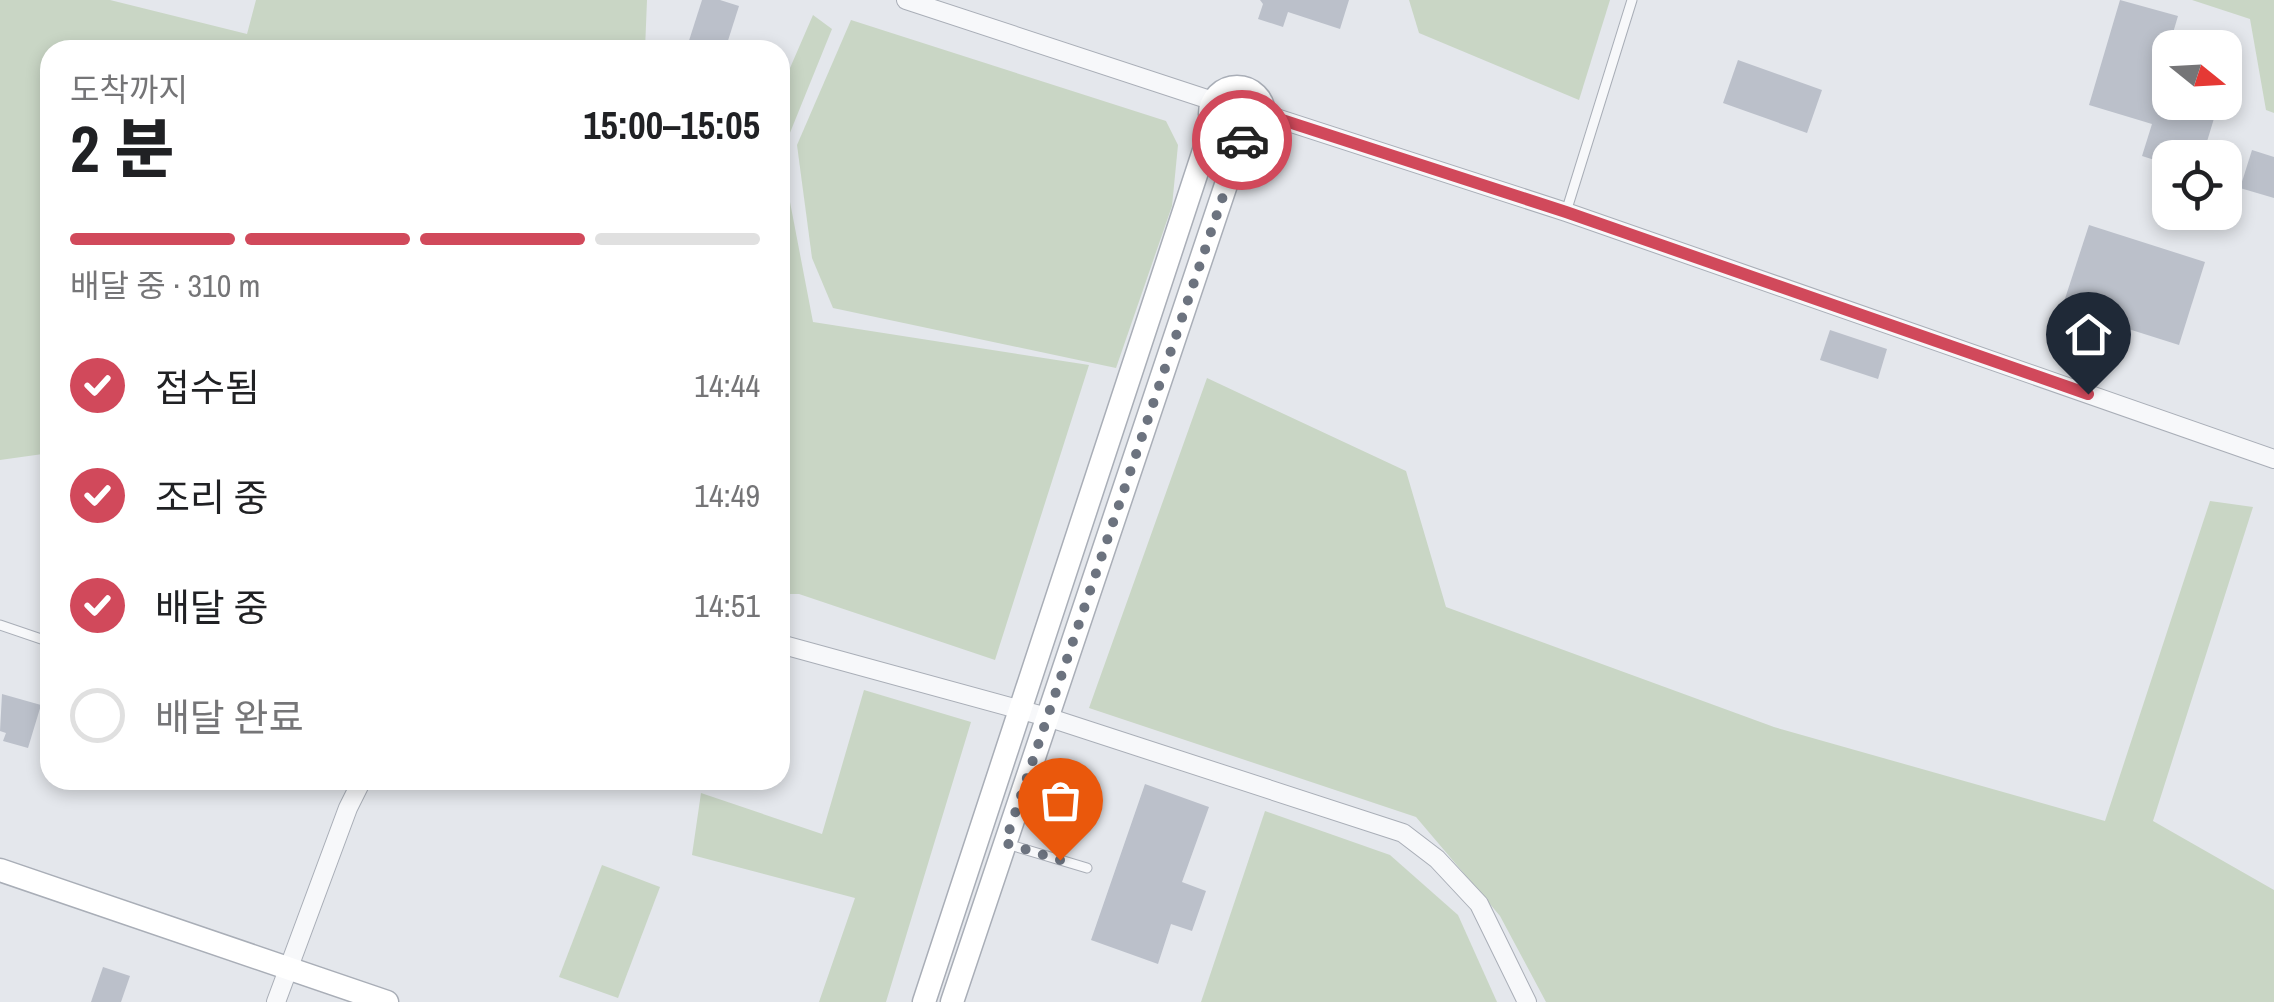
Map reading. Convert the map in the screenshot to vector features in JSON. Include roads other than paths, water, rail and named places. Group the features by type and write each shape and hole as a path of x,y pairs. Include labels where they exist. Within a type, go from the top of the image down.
{"street":[{"path":"906,0 1213,101"},
{"path":"924,1002 1212,126 1210,109 1225,89 1243,87 1258,97 1264,114 1257,132 1242,140 1224,138 1212,126"},
{"path":"1264,114 1566,212 2274,459"},
{"path":"952,1002 1242,140"},
{"path":"790,647 1047,717 1403,833 1437,860 1479,904 1527,1002"},
{"path":"276,1002 357,790"},
{"path":"0,870 387,1002"}],"lane":[{"path":"1566,212 1632,0"},
{"path":"0,625 40,639"},
{"path":"1005,843 1087,868"}]}
